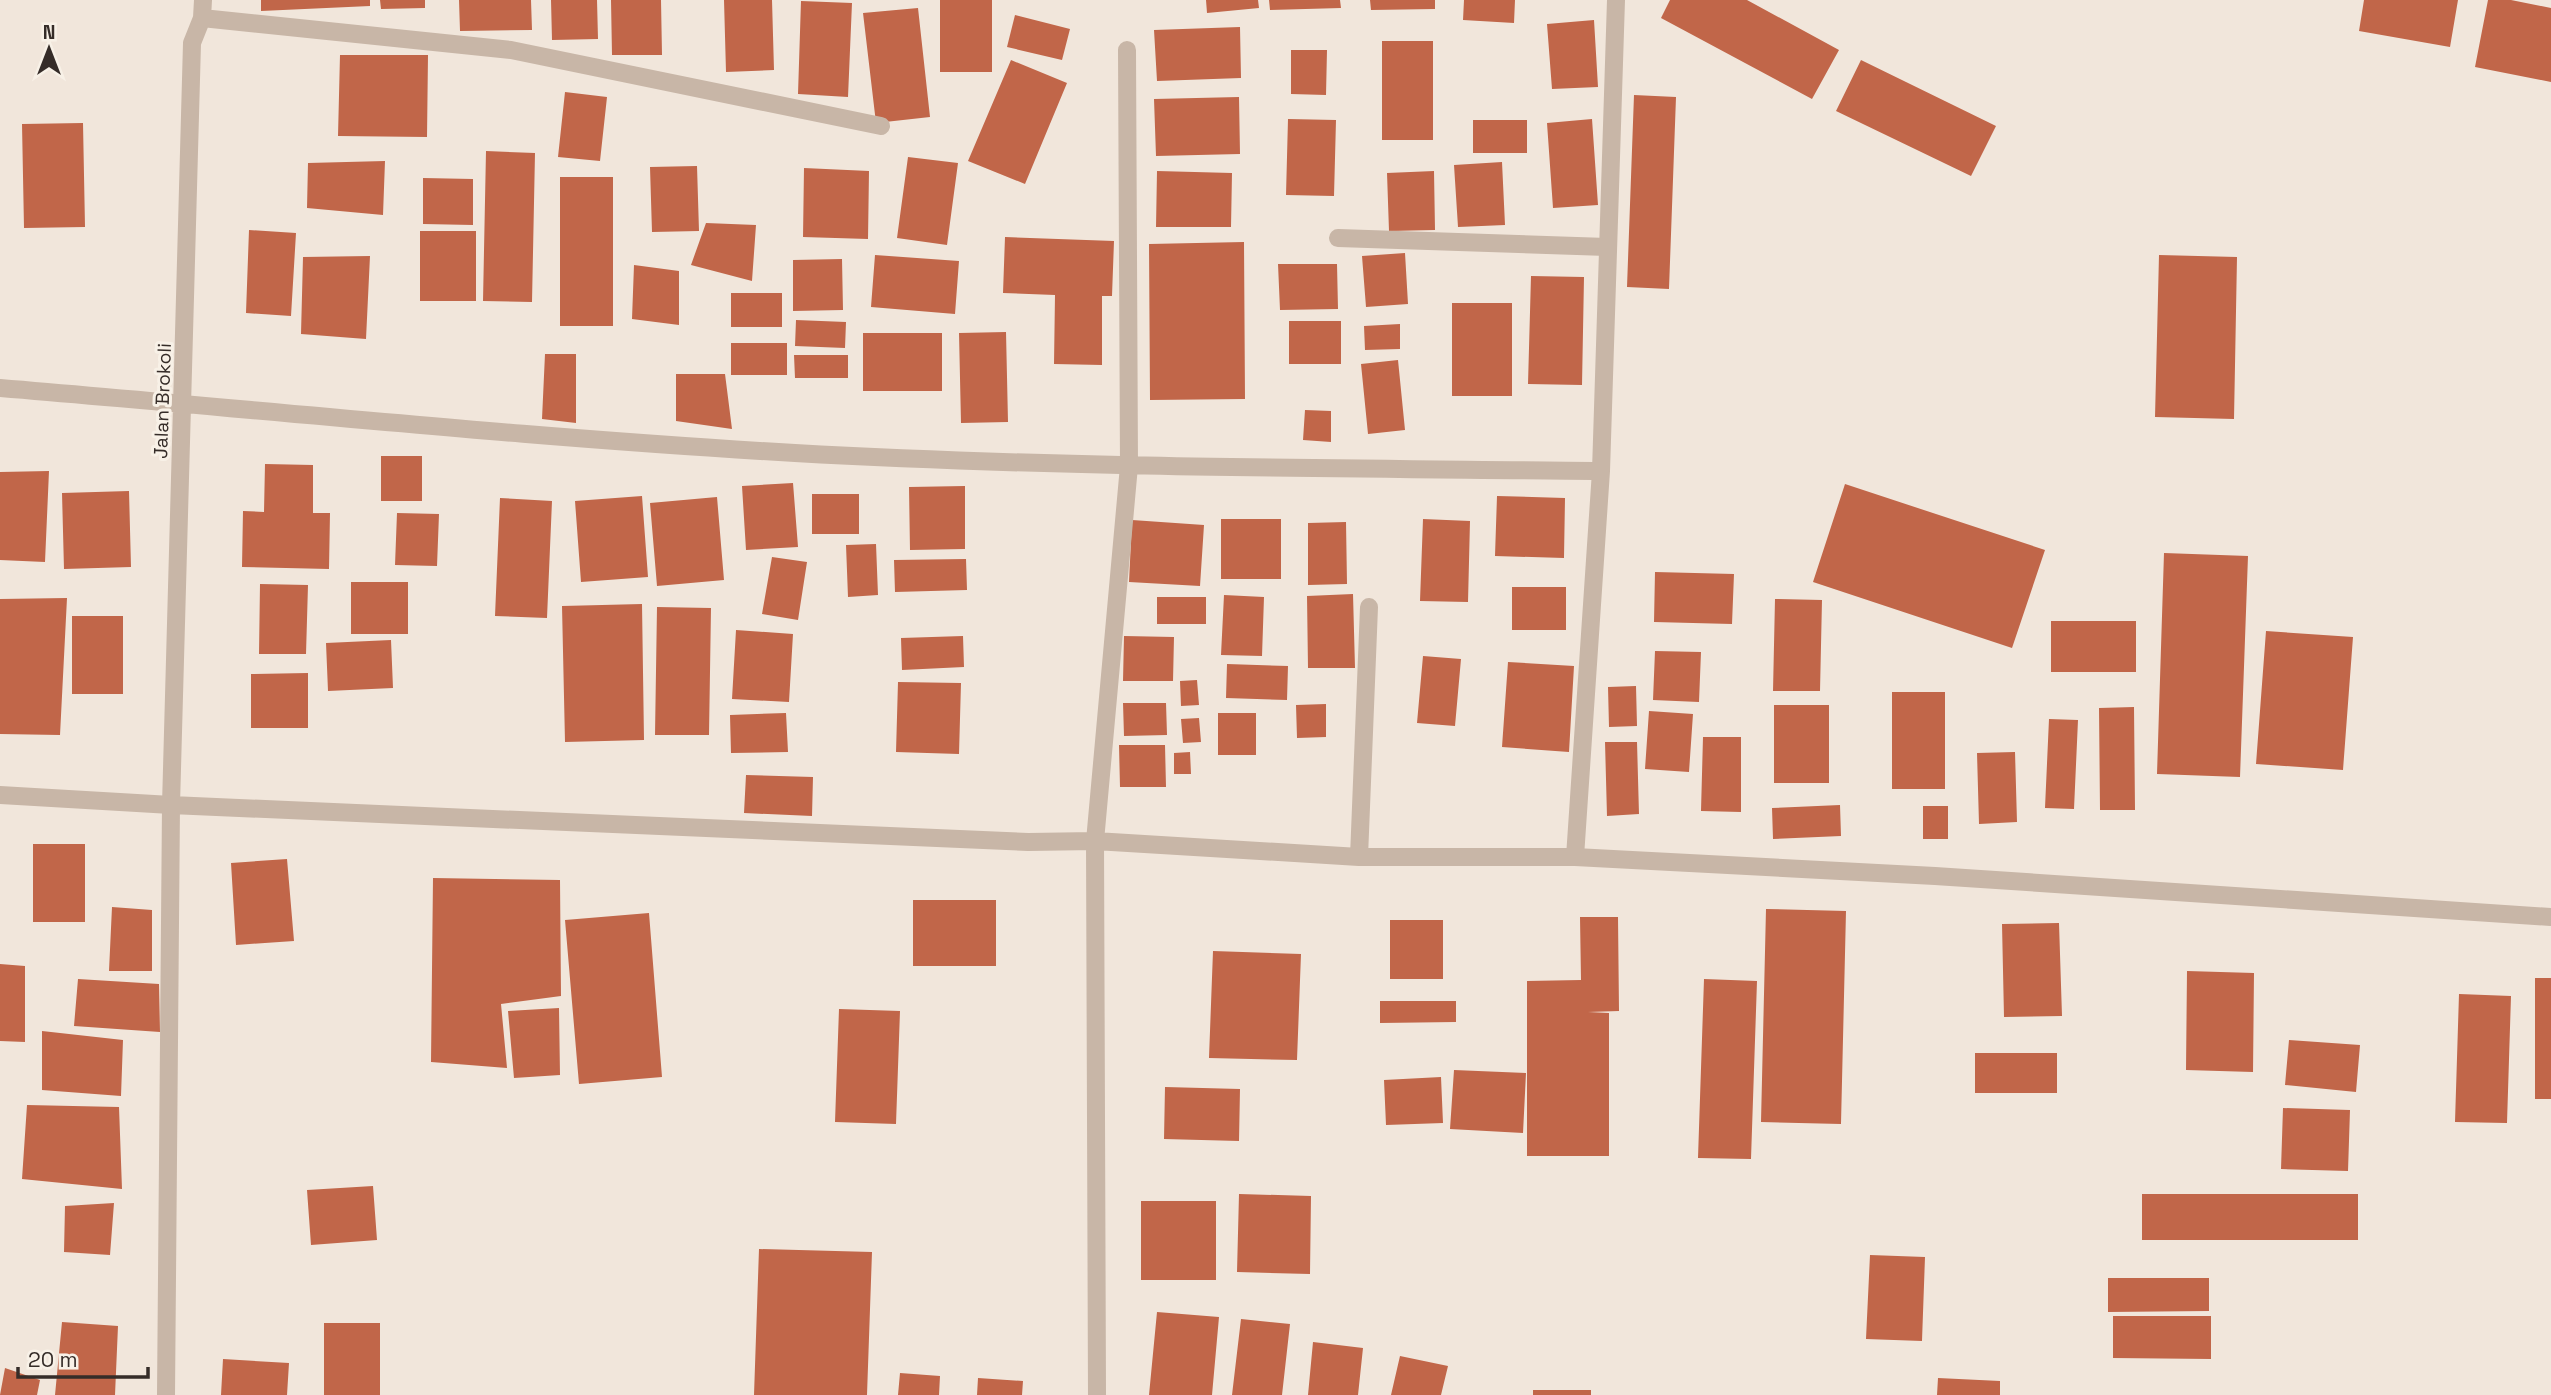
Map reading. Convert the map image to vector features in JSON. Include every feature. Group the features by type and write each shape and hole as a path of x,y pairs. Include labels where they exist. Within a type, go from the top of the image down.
{"street":[{"path":"1575,857 1601,471 1606,247 1616,0"},
{"path":"203,9 511,50 880,126"},
{"name":"Jalan Brokoli","path":"166,1395 171,805 192,43 203,9"},
{"path":"1097,1395 1095,841 1129,466 1127,50"},
{"path":"1338,238 1606,247"},
{"path":"0,388 453,428 795,453 1129,466 1601,471"},
{"path":"1359,857 1369,607"},
{"path":"0,795 171,805 1028,842 1095,841 1359,857 1575,857 1976,879 2551,917"}],"building":[{"path":"261,0 370,0 370,6 261,11"},
{"path":"380,0 425,0 425,8 381,9"},
{"path":"459,0 531,0 532,30 460,31"},
{"path":"551,0 597,0 598,39 552,40"},
{"path":"611,0 661,0 662,55 612,55"},
{"path":"724,0 772,0 774,70 726,72"},
{"path":"940,0 992,0 992,72 940,72"},
{"path":"1206,0 1258,0 1259,8 1207,13"},
{"path":"1269,0 1340,0 1341,8 1270,10"},
{"path":"1370,0 1435,0 1435,9 1371,10"},
{"path":"1464,0 1515,0 1514,23 1463,20"},
{"path":"1670,0 1747,0 1839,50 1812,99 1661,18"},
{"path":"2364,0 2458,0 2450,47 2359,31"},
{"path":"2488,0 2511,0 2551,8 2551,82 2475,67"},
{"path":"801,1 852,3 848,97 798,94"},
{"path":"918,8 930,117 876,123 863,13"},
{"path":"1015,15 1070,29 1062,60 1007,47"},
{"path":"1594,20 1598,87 1552,89 1547,24"},
{"path":"1240,27 1241,78 1157,81 1154,30"},
{"path":"1382,41 1433,41 1433,140 1382,140"},
{"path":"1291,50 1327,50 1326,95 1291,94"},
{"path":"340,55 428,55 427,137 338,136"},
{"path":"1011,60 1067,83 1025,184 968,161"},
{"path":"1861,60 1996,126 1971,176 1836,111"},
{"path":"565,92 607,97 600,161 558,157"},
{"path":"1634,95 1676,97 1669,289 1627,287"},
{"path":"1239,97 1240,154 1156,156 1154,99"},
{"path":"1288,119 1336,120 1334,196 1286,195"},
{"path":"1592,119 1598,205 1553,208 1547,123"},
{"path":"1473,120 1527,120 1527,153 1473,153"},
{"path":"83,123 85,227 24,228 22,124"},
{"path":"486,151 535,153 532,302 483,301"},
{"path":"908,157 958,163 947,245 897,238"},
{"path":"385,161 383,215 307,208 308,163"},
{"path":"1502,162 1505,225 1458,227 1454,165"},
{"path":"697,166 699,231 652,232 650,167"},
{"path":"804,168 869,171 868,239 803,237"},
{"path":"1157,171 1232,173 1231,227 1156,227"},
{"path":"1434,171 1435,230 1389,231 1387,173"},
{"path":"560,177 613,177 613,326 560,326"},
{"path":"423,178 473,179 473,225 423,224"},
{"path":"706,223 756,225 752,281 691,265"},
{"path":"249,230 296,233 291,316 246,313"},
{"path":"420,231 476,231 476,301 420,301"},
{"path":"1005,237 1114,241 1112,296 1102,296 1102,365 1054,364 1055,295 1003,293"},
{"path":"1244,242 1245,399 1150,400 1149,244"},
{"path":"1405,253 1408,304 1366,307 1362,256"},
{"path":"875,255 959,261 955,314 871,307"},
{"path":"2159,255 2237,257 2234,419 2155,417"},
{"path":"370,256 366,339 301,334 303,257"},
{"path":"842,259 843,310 793,311 793,260"},
{"path":"1278,264 1337,264 1338,309 1280,310"},
{"path":"634,265 679,271 679,325 632,319"},
{"path":"1531,276 1584,277 1582,385 1528,384"},
{"path":"731,293 782,293 782,327 731,327"},
{"path":"1452,303 1512,303 1512,396 1452,396"},
{"path":"796,320 846,322 845,348 795,346"},
{"path":"1289,321 1341,321 1341,364 1289,364"},
{"path":"1400,324 1400,349 1365,350 1364,326"},
{"path":"1006,332 1008,422 961,423 959,333"},
{"path":"863,333 942,333 942,391 863,391"},
{"path":"731,343 787,343 787,375 731,375"},
{"path":"545,354 576,354 576,423 542,419"},
{"path":"794,355 848,355 848,378 795,378"},
{"path":"1398,360 1405,430 1368,434 1361,364"},
{"path":"676,374 725,374 732,429 676,421"},
{"path":"1305,410 1331,411 1331,442 1303,440"},
{"path":"381,456 422,456 422,501 381,501"},
{"path":"265,464 313,465 313,513 330,513 329,569 242,567 243,511 264,512"},
{"path":"49,471 45,562 0,560 0,472"},
{"path":"793,483 798,547 746,550 742,486"},
{"path":"1845,484 2045,550 2012,648 1813,582"},
{"path":"965,486 965,549 910,550 909,487"},
{"path":"129,491 131,567 64,569 62,493"},
{"path":"812,494 859,494 859,534 812,534"},
{"path":"642,496 648,577 581,582 575,501"},
{"path":"1497,496 1565,498 1564,558 1495,556"},
{"path":"717,497 724,580 657,586 650,503"},
{"path":"500,498 552,501 547,618 495,616"},
{"path":"397,513 439,514 437,566 395,565"},
{"path":"1221,519 1281,519 1281,579 1221,579"},
{"path":"1423,519 1470,521 1468,602 1420,601"},
{"path":"1132,520 1204,525 1200,586 1129,582"},
{"path":"1346,522 1347,584 1308,585 1308,523"},
{"path":"876,544 878,595 848,597 846,545"},
{"path":"2164,553 2248,556 2240,777 2157,774"},
{"path":"772,557 807,562 798,620 762,614"},
{"path":"966,559 967,590 895,592 894,560"},
{"path":"1655,572 1734,574 1732,624 1654,622"},
{"path":"351,582 408,582 408,634 351,634"},
{"path":"260,584 308,585 306,654 259,654"},
{"path":"1512,587 1566,587 1566,630 1512,630"},
{"path":"1353,594 1355,668 1308,668 1307,596"},
{"path":"1224,595 1264,597 1262,656 1221,655"},
{"path":"1157,597 1206,597 1206,624 1157,624"},
{"path":"67,598 60,735 0,734 0,599"},
{"path":"1775,599 1822,600 1820,691 1773,691"},
{"path":"642,604 644,740 565,742 562,606"},
{"path":"657,607 711,608 709,735 655,735"},
{"path":"72,616 123,616 123,694 72,694"},
{"path":"2051,621 2136,621 2136,672 2051,672"},
{"path":"736,630 793,634 789,702 732,699"},
{"path":"2266,631 2353,637 2343,770 2256,764"},
{"path":"963,636 964,667 902,670 901,638"},
{"path":"1124,636 1174,637 1173,681 1123,681"},
{"path":"391,640 393,688 328,691 326,643"},
{"path":"1655,651 1701,652 1699,702 1653,700"},
{"path":"1423,656 1461,659 1455,726 1417,723"},
{"path":"1508,662 1574,666 1569,752 1502,747"},
{"path":"1227,664 1288,666 1287,700 1226,698"},
{"path":"308,673 308,728 251,728 251,674"},
{"path":"1197,680 1199,705 1181,706 1180,681"},
{"path":"898,682 961,683 959,754 896,752"},
{"path":"1636,686 1637,726 1609,727 1608,687"},
{"path":"1892,692 1945,692 1945,789 1892,789"},
{"path":"1123,703 1166,703 1167,735 1124,736"},
{"path":"1326,704 1326,737 1297,738 1296,705"},
{"path":"1774,705 1829,705 1829,783 1774,783"},
{"path":"2134,707 2135,810 2100,810 2099,708"},
{"path":"1649,711 1693,714 1689,772 1645,769"},
{"path":"786,713 788,752 731,753 730,715"},
{"path":"1218,713 1256,713 1256,755 1218,755"},
{"path":"1199,718 1201,742 1183,743 1181,719"},
{"path":"2049,719 2078,720 2074,809 2045,808"},
{"path":"1703,737 1741,737 1741,812 1701,811"},
{"path":"1605,742 1637,742 1639,814 1607,816"},
{"path":"1119,745 1165,745 1166,787 1120,787"},
{"path":"1190,752 1191,774 1174,774 1174,753"},
{"path":"2015,752 2017,822 1979,824 1977,753"},
{"path":"746,775 813,777 812,816 744,813"},
{"path":"1840,805 1841,836 1773,839 1772,808"},
{"path":"1923,806 1948,806 1948,839 1923,839"},
{"path":"33,844 85,844 85,922 33,922"},
{"path":"287,859 294,941 236,945 231,863"},
{"path":"433,878 560,880 561,996 501,1004 507,1068 431,1062"},
{"path":"913,900 996,900 996,966 913,966"},
{"path":"112,907 152,910 152,971 109,971"},
{"path":"1766,909 1846,911 1841,1124 1761,1122"},
{"path":"649,913 662,1077 579,1084 565,920"},
{"path":"1580,917 1618,917 1619,1011 1588,1012 1609,1013 1609,1156 1527,1156 1527,981 1581,980"},
{"path":"1390,920 1443,920 1443,979 1390,979"},
{"path":"2059,923 2062,1016 2004,1017 2002,924"},
{"path":"1213,951 1301,954 1297,1060 1209,1058"},
{"path":"0,964 25,966 25,1042 0,1041"},
{"path":"2187,971 2254,973 2253,1072 2186,1070"},
{"path":"2535,978 2551,978 2551,1099 2535,1099"},
{"path":"78,979 159,984 160,1032 74,1026"},
{"path":"1704,979 1757,981 1751,1159 1698,1158"},
{"path":"2459,994 2511,996 2507,1123 2455,1122"},
{"path":"1380,1001 1456,1001 1456,1022 1380,1023"},
{"path":"559,1008 560,1075 514,1078 508,1011"},
{"path":"839,1009 900,1011 896,1124 835,1122"},
{"path":"42,1031 123,1040 121,1096 42,1090"},
{"path":"2289,1040 2360,1045 2356,1092 2285,1085"},
{"path":"1975,1053 2057,1053 2057,1093 1975,1093"},
{"path":"1454,1070 1526,1073 1523,1133 1450,1129"},
{"path":"1441,1077 1443,1123 1386,1125 1384,1080"},
{"path":"1165,1087 1240,1089 1239,1141 1164,1139"},
{"path":"27,1105 119,1107 122,1189 22,1179"},
{"path":"2283,1108 2350,1110 2348,1171 2281,1169"},
{"path":"373,1186 377,1240 311,1245 307,1190"},
{"path":"1239,1194 1311,1196 1310,1274 1237,1272"},
{"path":"2142,1194 2358,1194 2358,1240 2142,1240"},
{"path":"1141,1201 1216,1201 1216,1280 1141,1280"},
{"path":"114,1203 110,1255 64,1252 65,1206"},
{"path":"759,1249 872,1252 867,1395 754,1395"},
{"path":"1870,1255 1925,1257 1922,1341 1866,1339"},
{"path":"2108,1278 2209,1278 2209,1311 2108,1312"},
{"path":"1157,1312 1219,1317 1212,1395 1149,1395"},
{"path":"2113,1316 2211,1316 2211,1359 2113,1358"},
{"path":"1241,1319 1290,1324 1282,1395 1232,1395"},
{"path":"62,1322 118,1326 115,1395 55,1395"},
{"path":"324,1323 380,1323 380,1395 324,1395"},
{"path":"1313,1342 1363,1348 1358,1395 1308,1395"},
{"path":"1400,1356 1448,1366 1441,1395 1391,1395"},
{"path":"223,1359 289,1363 287,1395 221,1395"},
{"path":"5,1368 40,1380 37,1395 0,1395"},
{"path":"900,1373 940,1376 939,1395 898,1395"},
{"path":"978,1378 1023,1381 1022,1395 977,1395"},
{"path":"1938,1378 2000,1381 2000,1395 1937,1395"},
{"path":"1533,1390 1591,1390 1591,1395 1533,1395"}]}
